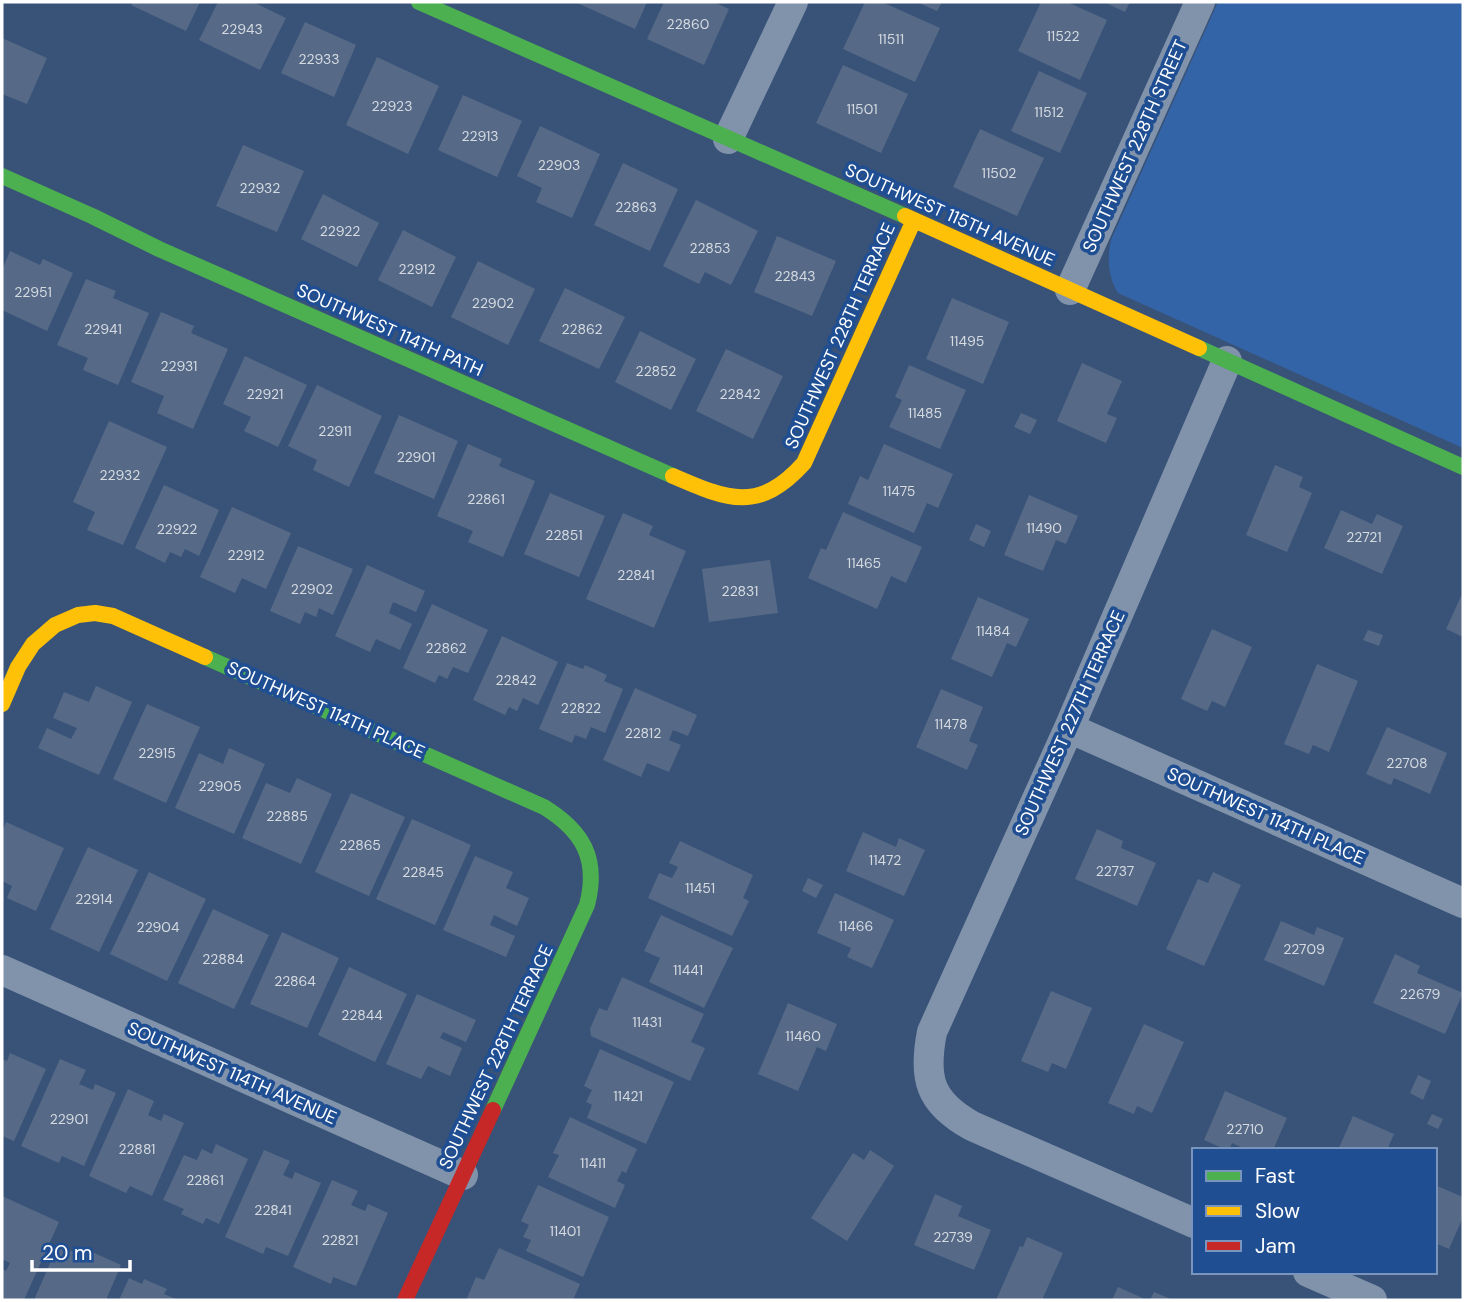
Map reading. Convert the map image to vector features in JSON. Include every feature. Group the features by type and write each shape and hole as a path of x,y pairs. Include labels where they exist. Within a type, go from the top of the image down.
{"street":[{"name":"SOUTHWEST 115TH AVENUE","path":"419,2 914,220 1463,467"},
{"path":"729,139 793,2"},
{"name":"SOUTHWEST 228TH STREET","path":"1070,290 1200,2"},
{"name":"SOUTHWEST 114TH PATH","path":"2,176 159,249 704,489 737,498 767,493"},
{"name":"SOUTHWEST 228TH TERRACE","path":"767,493 787,482 804,463 914,220"},
{"name":"SOUTHWEST 227TH TERRACE","path":"1192,1222 972,1126 949,1111 931,1087 927,1064 932,1031 1069,728 1227,361"},
{"name":"SOUTHWEST 114TH PLACE","path":"2,704 32,644 55,625 73,616 91,612 113,616 544,807 573,829"},
{"name":"SOUTHWEST 114TH PLACE","path":"1069,728 1463,903"},
{"name":"SOUTHWEST 228TH TERRACE","path":"405,1300 591,894 593,871 583,843 573,829"},
{"name":"SOUTHWEST 114TH AVENUE","path":"2,970 463,1175"},
{"path":"1313,1274 1372,1300"}],"shaded area":[{"path":"1218,2 1463,2 1463,448 1118,293 1109,267 1111,240"}],"building":[{"path":"133,2 200,2 186,31 131,5"},
{"path":"218,2 253,2 286,18 260,70 199,40"},
{"path":"575,2 647,2 635,29"},
{"path":"664,2 714,2 729,9 704,65 647,39"},
{"path":"865,2 882,2 940,28 915,82 843,49"},
{"path":"917,2 942,2 937,11"},
{"path":"1041,2 1067,2 1107,20 1080,80 1018,51"},
{"path":"1104,2 1130,2 1125,12"},
{"path":"305,22 356,45 334,97 281,73"},
{"path":"2,38 47,58 27,104 2,94"},
{"path":"377,57 439,86 408,154 346,125"},
{"path":"843,65 908,94 881,153 816,123"},
{"path":"1039,71 1087,93 1060,153 1011,131"},
{"path":"463,95 522,121 497,177 438,150"},
{"path":"540,126 600,154 572,218 536,202 542,188 517,176"},
{"path":"980,129 1044,158 1017,216 953,187"},
{"path":"243,145 304,171 277,232 216,206"},
{"path":"623,163 678,189 650,251 594,225"},
{"path":"323,194 379,223 357,267 301,239"},
{"path":"696,200 758,231 731,285 705,272 699,284 663,266"},
{"path":"403,230 456,257 432,307 378,280"},
{"path":"777,236 836,261 812,316 754,292"},
{"path":"10,251 40,265 43,259 73,273 47,331 2,310 2,270"},
{"path":"478,261 535,289 508,345 451,317"},
{"path":"86,279 116,291 113,298 149,313 118,385 83,370 88,358 57,345"},
{"path":"565,288 625,317 599,369 539,341"},
{"path":"952,298 1009,322 983,384 926,359"},
{"path":"161,312 194,326 191,333 228,349 193,429 157,413 164,396 131,382"},
{"path":"640,331 696,359 671,410 615,382"},
{"path":"726,349 783,376 753,439 696,411"},
{"path":"245,356 307,385 278,447 244,431 251,417 223,404"},
{"path":"1082,363 1122,381 1107,414 1117,418 1106,443 1057,421"},
{"path":"909,365 966,390 940,449 889,427 902,400 895,397"},
{"path":"317,385 382,416 349,487 313,470 317,460 288,446"},
{"path":"1021,413 1037,420 1030,434 1014,427"},
{"path":"399,415 458,441 434,499 374,473"},
{"path":"109,421 167,447 123,545 87,530 95,512 73,502"},
{"path":"468,444 502,459 499,466 535,481 503,557 468,542 473,531 437,516"},
{"path":"884,444 953,474 938,508 927,503 914,533 848,504 860,476 868,480"},
{"path":"1275,465 1303,477 1299,487 1312,493 1287,552 1246,535"},
{"path":"164,485 219,510 199,556 185,549 181,557 170,552 165,563 135,548"},
{"path":"550,493 605,516 579,577 524,554"},
{"path":"1029,495 1078,516 1066,544 1056,540 1043,571 1004,555"},
{"path":"232,507 291,533 266,589 242,578 235,593 200,577"},
{"path":"1341,510 1372,524 1377,514 1403,526 1382,574 1324,548"},
{"path":"843,512 922,547 906,583 891,576 877,609 808,578 821,548 826,550"},
{"path":"623,513 653,526 649,535 686,551 654,628 586,599"},
{"path":"976,524 991,531 984,547 969,540"},
{"path":"298,546 353,569 333,615 319,608 316,617 305,612 300,624 270,611"},
{"path":"770,560 778,613 709,622 702,569"},
{"path":"367,565 425,591 416,612 393,602 389,613 412,624 400,650 376,639 370,652 335,636"},
{"path":"1463,592 1463,637 1446,629"},
{"path":"978,597 1029,619 1016,647 1007,643 992,677 951,659"},
{"path":"432,604 488,630 468,673 453,667 447,679 439,675 435,683 403,668"},
{"path":"1212,629 1252,647 1225,707 1212,701 1207,711 1181,699"},
{"path":"1368,630 1383,635 1379,646 1363,640"},
{"path":"502,636 558,662 538,705 523,698 517,711 509,707 505,715 473,700"},
{"path":"567,663 583,669 585,665 607,675 604,681 623,689 605,733 591,727 586,739 575,735 572,743 539,729"},
{"path":"1317,664 1358,681 1329,752 1313,745 1309,754 1284,744"},
{"path":"96,686 132,702 99,775 38,748 47,728 71,739 77,728 53,718 64,692 89,702"},
{"path":"635,688 697,715 688,736 673,730 669,740 681,745 669,772 647,763 641,777 603,760"},
{"path":"941,689 983,707 969,741 978,745 967,770 916,747"},
{"path":"147,704 200,727 166,803 113,779"},
{"path":"1387,727 1447,753 1430,794 1394,778 1391,785 1366,774"},
{"path":"229,748 265,764 234,834 175,808 199,753 223,764"},
{"path":"297,778 332,794 301,864 242,838 266,783 290,793"},
{"path":"351,793 405,817 369,896 315,872"},
{"path":"412,819 471,845 435,925 376,899"},
{"path":"6,822 64,848 36,911 7,898 12,886 2,881 2,832"},
{"path":"1097,829 1123,841 1121,848 1156,863 1137,906 1075,879"},
{"path":"863,832 896,847 899,838 925,850 904,896 846,871"},
{"path":"680,841 753,875 743,898 749,901 732,936 648,898 659,873 672,878 678,867 669,863"},
{"path":"88,847 138,870 99,952 50,929"},
{"path":"475,856 513,872 506,888 529,898 517,926 494,915 490,925 515,936 506,957 443,930"},
{"path":"149,872 206,899 167,981 110,954"},
{"path":"1213,872 1241,885 1204,966 1166,949 1198,879 1208,883"},
{"path":"808,878 823,885 816,898 802,891"},
{"path":"835,893 894,920 872,968 847,957 851,948 817,933"},
{"path":"213,909 269,935 234,1009 178,983"},
{"path":"661,915 733,948 704,1008 649,982 660,958 644,951"},
{"path":"1281,921 1314,935 1317,927 1344,938 1324,986 1264,960"},
{"path":"282,932 339,958 307,1028 250,1004"},
{"path":"1395,954 1420,966 1417,973 1463,993 1445,1034 1373,1003"},
{"path":"349,967 407,994 375,1062 318,1035"},
{"path":"622,977 704,1014 691,1042 705,1048 690,1081 591,1036 590,1029 599,1008 607,1011"},
{"path":"1051,991 1092,1008 1066,1069 1052,1063 1048,1072 1021,1061"},
{"path":"417,994 476,1020 466,1042 443,1032 440,1038 462,1048 450,1076 428,1066 421,1079 386,1064"},
{"path":"788,1003 837,1024 826,1051 817,1047 798,1091 758,1074"},
{"path":"1144,1024 1184,1042 1152,1113 1137,1106 1134,1114 1108,1103"},
{"path":"600,1049 674,1082 646,1144 587,1118 592,1105 586,1102 592,1090 584,1086"},
{"path":"10,1053 46,1069 14,1141 2,1136 2,1059 7,1061"},
{"path":"60,1059 86,1070 79,1084 93,1090 95,1084 116,1093 84,1166 62,1156 59,1163 21,1146"},
{"path":"1418,1075 1431,1081 1423,1100 1410,1093"},
{"path":"128,1089 154,1101 148,1115 161,1121 164,1114 184,1123 152,1196 130,1186 126,1193 89,1176"},
{"path":"1225,1091 1287,1118 1274,1148 1243,1148 1232,1143 1230,1148 1222,1148 1204,1140"},
{"path":"1432,1114 1443,1119 1438,1129 1427,1124"},
{"path":"1353,1116 1394,1134 1388,1148 1339,1148"},
{"path":"570,1117 637,1149 626,1173 622,1171 617,1181 625,1185 615,1208 548,1177 559,1155 553,1153"},
{"path":"216,1144 248,1159 219,1224 206,1218 203,1224 181,1214 184,1209 163,1200 184,1155 197,1160 202,1149 212,1154"},
{"path":"264,1150 290,1161 283,1175 292,1179 295,1172 321,1183 288,1256 266,1247 263,1254 225,1237"},
{"path":"870,1150 894,1166 847,1241 811,1218 853,1153 864,1160"},
{"path":"332,1180 358,1191 351,1205 365,1211 368,1204 388,1213 356,1286 333,1277 331,1284 293,1267"},
{"path":"538,1185 609,1217 583,1277 526,1251 531,1240 523,1237 529,1225 521,1221"},
{"path":"1437,1186 1463,1197 1463,1217 1449,1249 1437,1244"},
{"path":"935,1194 962,1206 958,1216 991,1230 974,1270 914,1245"},
{"path":"2,1196 59,1222 24,1300 2,1300 2,1269 6,1271 10,1263 2,1259"},
{"path":"1027,1237 1063,1253 1042,1300 996,1300 1020,1246 1023,1247"},
{"path":"58,1245 80,1255 83,1248 121,1265 106,1300 34,1300"},
{"path":"499,1248 580,1284 573,1300 469,1300 467,1298 476,1277 484,1280"},
{"path":"129,1278 142,1284 144,1279 167,1289 164,1294 178,1300 119,1300"},
{"path":"1118,1287 1147,1300 1112,1300"},
{"path":"1154,1292 1173,1300 1150,1300"}],"traffic: fast":[{"path":"419,2 905,216"},
{"path":"2,176 159,249 673,476"},
{"path":"1199,348 1463,467"},
{"path":"205,657 544,807 558,816 578,836 585,848 591,874 587,905 493,1110"}],"traffic: slow":[{"path":"905,216 1199,348"},
{"path":"673,476 710,491 742,497 772,489 788,479 804,463 914,220"},
{"path":"2,704 18,667 33,644 55,625 78,615 95,613 113,616 205,657"}],"traffic: jam":[{"path":"405,1300 493,1110"}]}
